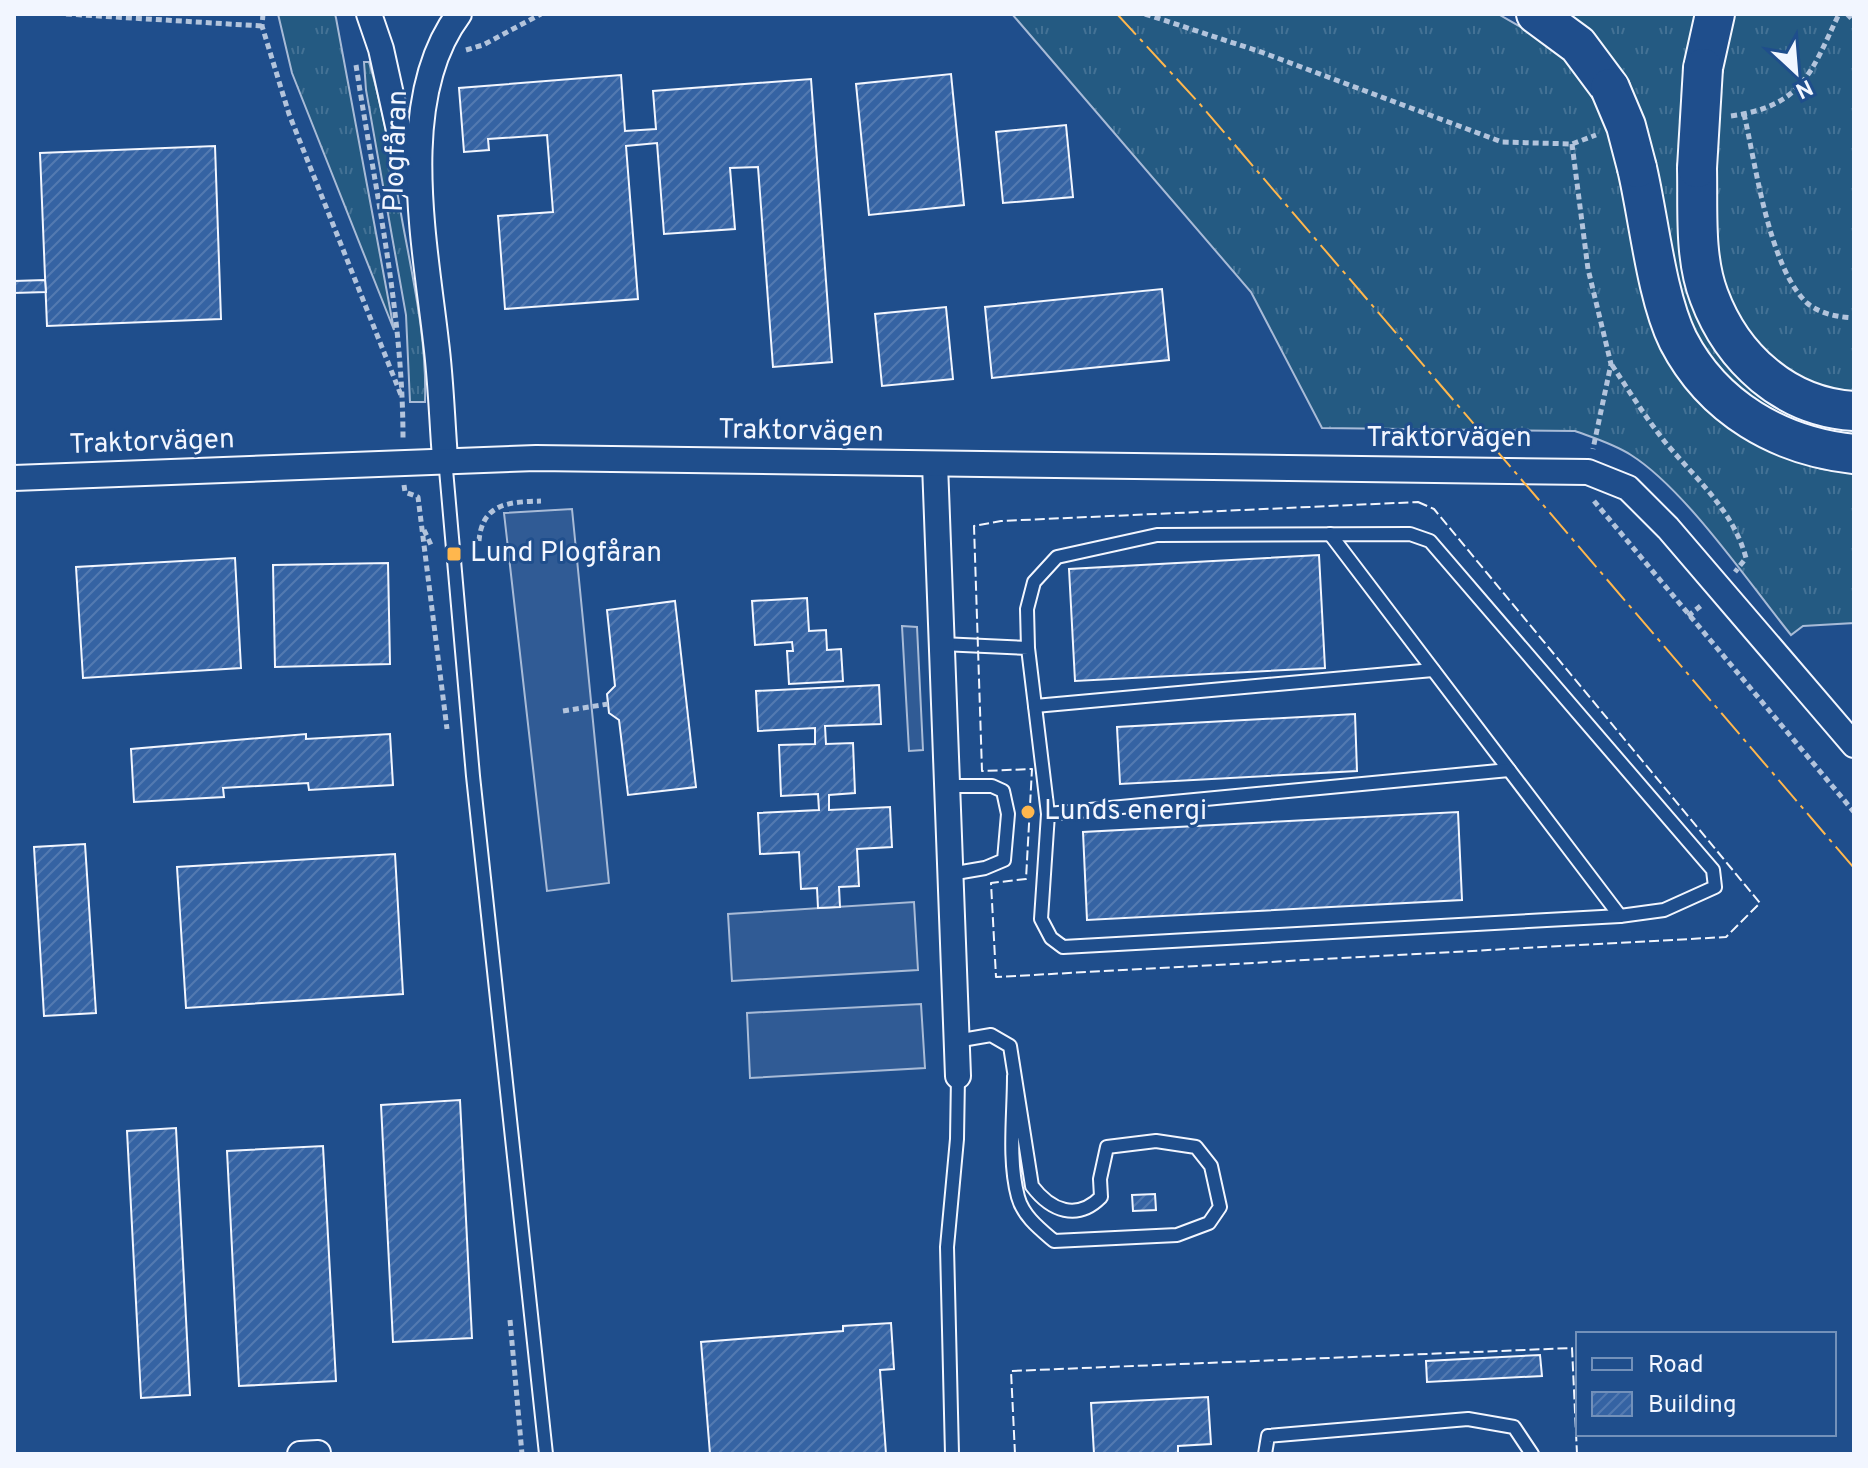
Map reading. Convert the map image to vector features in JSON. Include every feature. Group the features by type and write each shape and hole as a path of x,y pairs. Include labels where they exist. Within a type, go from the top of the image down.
{"main road":[{"path":"1536,14 1578,45 1610,88 1626,126 1667,305 1678,339 1706,381 1747,420 1826,451 1854,454"},
{"path":"1715,14 1703,68 1697,168 1699,239 1708,294 1735,348 1764,378 1803,398 1854,411"}],"street":[{"name":"Plogfåran","path":"369,14 381,49 425,249"},
{"name":"Plogfåran","path":"445,458 420,169 422,118 438,51 459,14"},
{"name":"Traktorvägen","path":"14,478 445,458 1588,472"},
{"path":"935,464 958,1076"},
{"path":"1588,472 1628,488 1668,528 1854,745"},
{"path":"300,1454 318,1454"}],"lane":[{"path":"445,458 473,776 546,1454"},
{"path":"1330,534 1620,916"},
{"path":"1410,534 1430,541 1713,870 1715,887 1664,910 1620,916 1063,947 1051,938 1041,919 1048,814 1028,648 1027,609 1034,582 1057,557 1157,535 1410,534"},
{"path":"941,644 1028,648"},
{"path":"1035,706 1433,670"},
{"path":"1048,814 1509,770"},
{"path":"947,786 992,786 1003,791 1008,814 1004,860 985,868 950,874"},
{"path":"956,1041 991,1035 1010,1046 1032,1186 1045,1202 1059,1209 1080,1212 1093,1205 1101,1197 1100,1179 1107,1147 1156,1141 1196,1147 1211,1166 1220,1207 1209,1223 1177,1235 1054,1241 1034,1224 1019,1200 1014,1165 1014,1076"},
{"path":"952,1454 947,1247 957,1139 958,1076"},
{"path":"1265,1454 1268,1436 1468,1419 1514,1427 1532,1454"}],"path":[{"path":"66,14 262,26"},
{"path":"263,14 262,26 289,114 403,401"},
{"path":"1145,14 1261,52 1502,142 1572,144 1604,132"},
{"path":"1719,118 1744,114 1802,87 1839,14"},
{"path":"1847,14 1854,21"},
{"path":"355,58 393,282 403,401 405,492 418,497 448,735"},
{"path":"1744,114 1780,263 1809,305 1834,317 1854,318"},
{"path":"1572,144 1588,269 1611,364 1665,442 1722,508 1741,541 1746,558 1719,591 1688,616"},
{"path":"1611,364 1588,472 1592,497 1854,812"},
{"path":"479,541 480,525 489,511 509,502 541,501"},
{"path":"563,711 608,704"},
{"path":"509,1311 522,1454"}],"green space":[{"path":"278,14 335,14 394,330 292,73"},
{"path":"1012,14 1498,14 1547,42 1585,80 1616,147 1645,288 1759,445 1821,469 1854,473 1854,623 1803,626 1791,635 1716,538 1673,490 1631,455 1597,439 1575,431 1322,428 1251,292"},
{"path":"1563,14 1698,14 1702,310 1854,424 1854,439 1805,426 1767,409 1735,384 1701,347"},
{"path":"1733,14 1854,14 1854,396 1807,384 1763,352 1733,311 1722,282 1713,217 1713,148"},
{"path":"364,62 369,62 380,102 415,291 424,357 425,402 410,402 406,315 366,90"}],"shaded area":[{"path":"572,509 609,883 547,891 504,513"},
{"path":"902,626 917,627 923,750 909,751"},
{"path":"914,902 918,970 732,981 728,914"},
{"path":"921,1004 925,1068 750,1078 747,1013"}],"building":[{"path":"951,74 964,205 869,215 856,84"},
{"path":"621,75 625,131 656,129 653,91 811,79 832,362 773,367 758,167 730,168 735,229 664,234 657,143 626,146 638,299 505,309 498,216 553,212 547,135 488,139 489,150 464,152 459,88"},
{"path":"1066,125 1073,197 1003,203 996,132"},
{"path":"215,146 221,319 47,326 40,153"},
{"path":"45,280 46,292 14,293 14,281"},
{"path":"1162,289 1169,360 992,378 985,307"},
{"path":"946,307 953,379 882,386 875,314"},
{"path":"1319,555 1325,668 1075,681 1069,569"},
{"path":"235,558 241,668 83,678 76,567"},
{"path":"388,563 390,664 275,667 273,565"},
{"path":"807,598 809,631 826,630 827,650 841,649 843,681 789,684 787,651 793,651 792,642 755,645 752,601"},
{"path":"675,601 696,787 628,795 619,720 609,713 607,694 615,686 607,610"},
{"path":"879,685 881,724 825,726 826,744 853,743 855,793 829,795 829,810 890,807 892,847 857,849 859,886 839,887 840,907 818,908 817,888 801,889 799,852 760,854 758,813 819,810 818,794 781,796 779,745 815,744 815,728 758,731 756,691"},
{"path":"1355,714 1357,771 1120,784 1117,727"},
{"path":"306,734 306,739 390,734 393,785 309,790 308,783 223,788 224,797 134,802 131,749"},
{"path":"1458,812 1462,900 1087,920 1083,832"},
{"path":"85,844 96,1013 44,1016 34,847"},
{"path":"395,854 403,994 186,1008 177,867"},
{"path":"460,1100 472,1338 393,1342 381,1105"},
{"path":"176,1128 190,1395 141,1398 127,1131"},
{"path":"323,1146 336,1381 239,1386 227,1151"},
{"path":"1155,1194 1156,1210 1133,1211 1132,1195"},
{"path":"891,1323 894,1369 880,1370 886,1454 710,1454 701,1342 843,1331 843,1326"},
{"path":"1540,1355 1542,1376 1427,1382 1426,1361"},
{"path":"1208,1397 1211,1444 1178,1446 1178,1454 1094,1454 1091,1403"}],"fence":[{"path":"1418,502 1434,509 1760,903 1726,937 996,977 991,883 1026,879 1032,769 982,771 974,526 1001,521 1418,502"},
{"path":"1015,1454 1011,1371 1572,1348 1576,1433"},
{"path":"1576,1436 1577,1454"}],"power":[{"path":"1117,14 1199,103 1854,868"}],"place":[{"name":"Lund Plogfåran","path":"454,554"},
{"name":"Lunds energi","path":"1028,812"}]}
